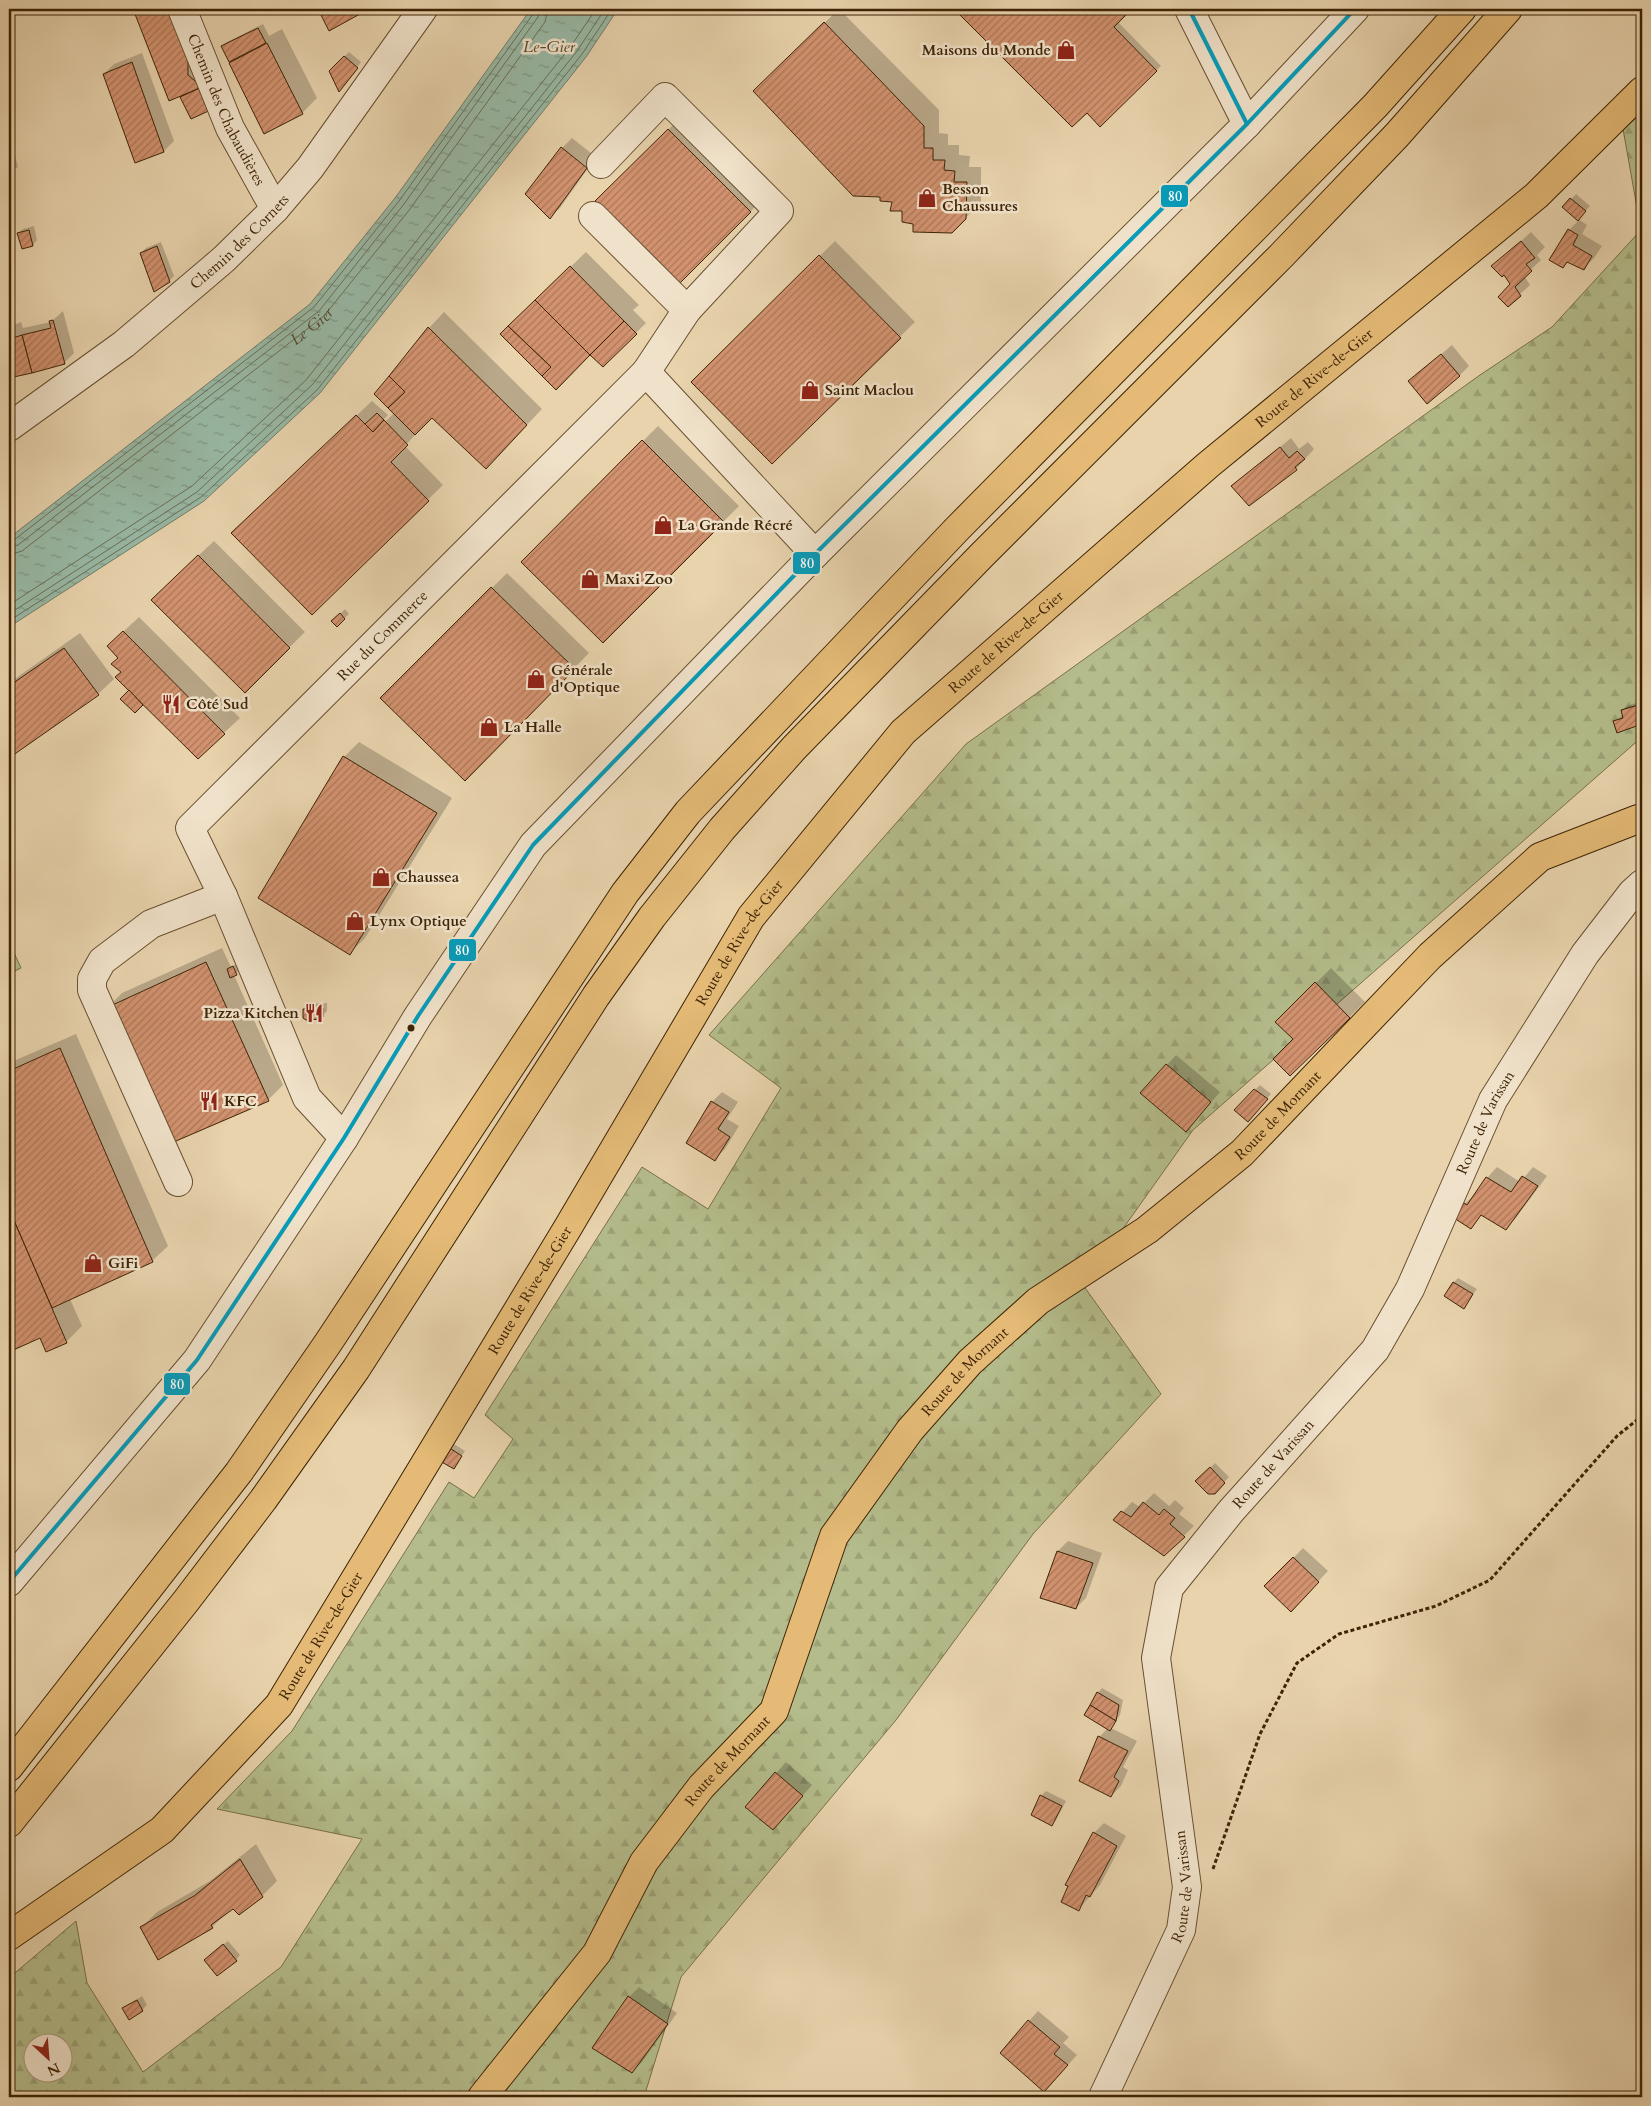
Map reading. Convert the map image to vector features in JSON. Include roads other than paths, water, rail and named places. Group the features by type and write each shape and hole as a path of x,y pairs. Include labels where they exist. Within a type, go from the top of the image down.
{"main road":[{"path":"9,1767 239,1472 328,1344 624,893 688,812 957,529 1375,106 1462,9"},
{"path":"9,1823 186,1601 263,1500 356,1369 596,996 652,917 722,829 794,748 982,555 1275,262 1397,135 1508,9"},
{"name":"Route de Rive-de-Gier","path":"9,1936 162,1830 279,1705 751,918 904,732 1208,465 1536,196 1642,91"},
{"name":"Route de Mornant","path":"482,2097 598,1953 644,1862 700,1787 774,1710 834,1536 910,1430 970,1362 1038,1301 1147,1230 1242,1153 1430,956 1540,857 1642,819"}],"street":[{"name":"Chemin des Chabaudières","path":"182,9 230,128 275,209"},
{"name":"Chemin des Cornets","path":"9,427 124,344 224,259 275,209 310,168 423,9"},
{"path":"1188,9 1247,124"},
{"path":"9,1582 196,1360 344,1138 418,1016 533,845 816,554 1247,124 1355,9"},
{"path":"601,164 664,97 778,211 687,310 646,372 816,554"},
{"path":"592,216 687,310"},
{"name":"Rue du Commerce","path":"344,1138 307,1098 223,896 190,828 646,372"},
{"name":"Route de Varissan","path":"1102,2097 1181,1930 1187,1887 1156,1658 1169,1588 1231,1511 1375,1350 1410,1289 1493,1100 1585,954 1632,893 1642,884"},
{"path":"178,1182 92,990 92,979 102,961 151,924 223,896"}],"water":[{"path":"531,9 618,9 586,57 320,393 204,501 9,627 9,538 310,304 395,198"}],"place":[{"name":"Maisons du Monde","path":"1066,50"},
{"name":"Besson Chaussures","path":"927,198"},
{"name":"Saint Maclou","path":"810,390"},
{"name":"La Grande Récré","path":"663,525"},
{"name":"Maxi Zoo","path":"590,579"},
{"name":"Générale d'Optique","path":"536,679"},
{"name":"Côté Sud","path":"171,704"},
{"name":"La Halle","path":"489,727"},
{"name":"Chaussea","path":"381,877"},
{"name":"Lynx Optique","path":"355,921"},
{"name":"Pizza Kitchen","path":"314,1013"},
{"name":"KFC","path":"209,1101"},
{"name":"GiFi","path":"93,1263"}],"water label":[{"name":"Le-Gier","path":"549,46"},
{"name":"Le Gier","path":"312,327"}]}
